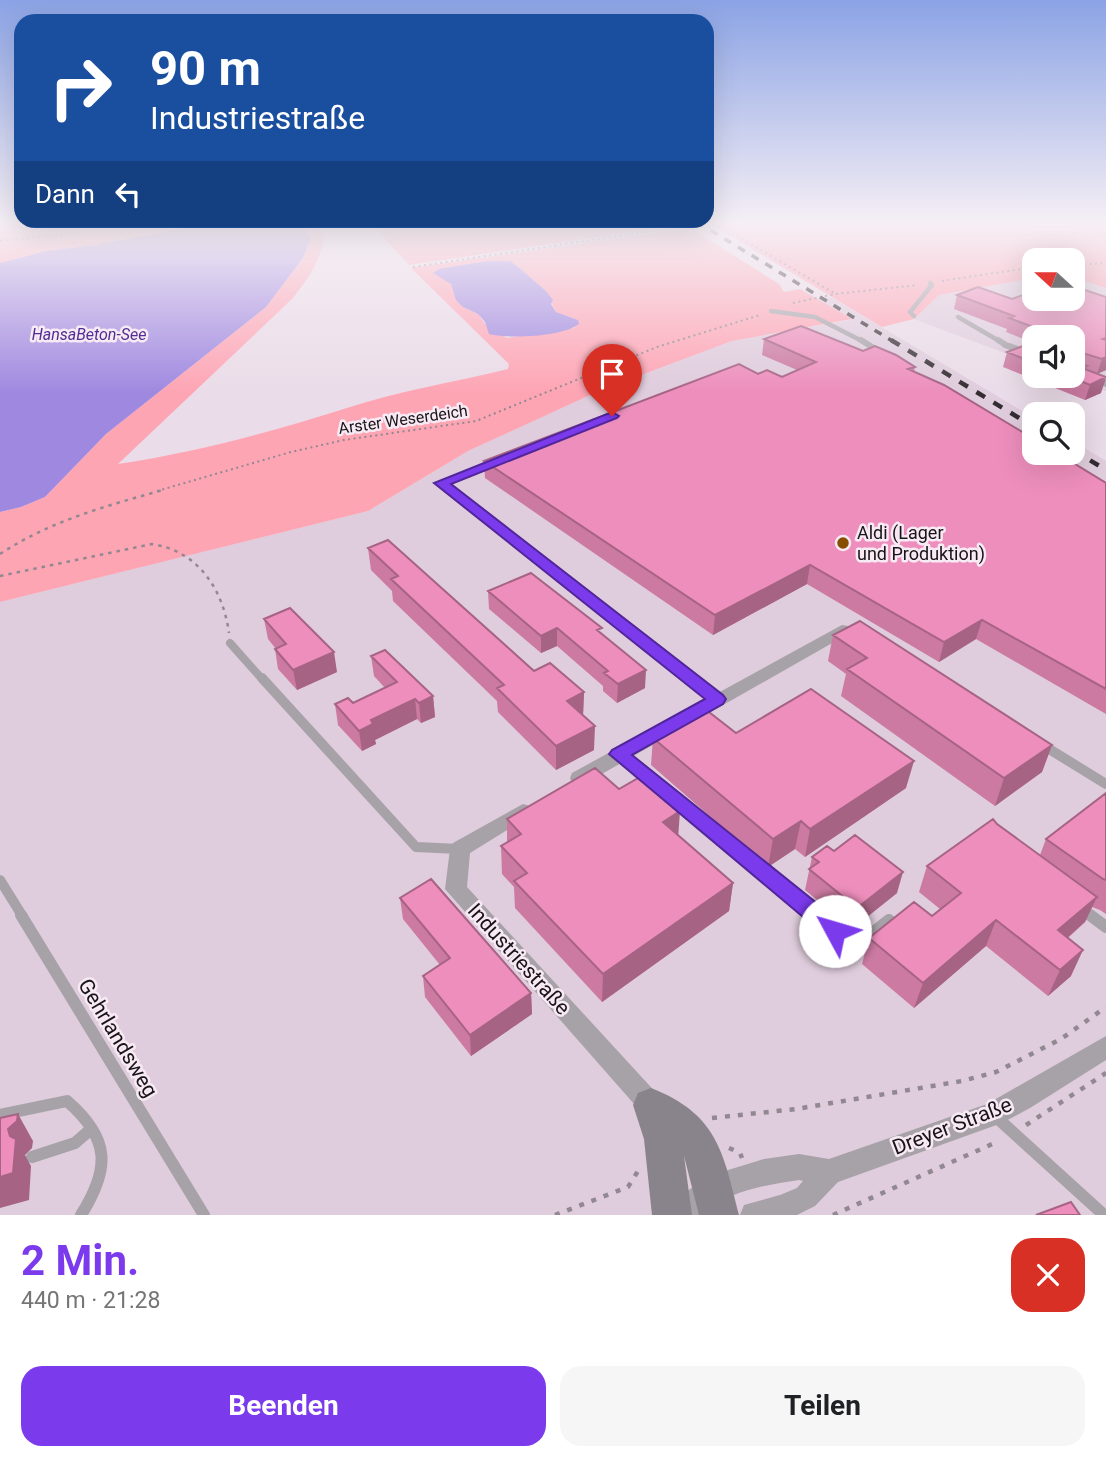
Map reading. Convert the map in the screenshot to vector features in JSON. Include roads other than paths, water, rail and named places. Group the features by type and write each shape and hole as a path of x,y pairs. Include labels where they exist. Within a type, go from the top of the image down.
{"street":[{"path":"1006,345 1022,351"},
{"path":"1085,376 1106,384"},
{"path":"562,788 618,754 846,628"},
{"path":"460,849 539,802"},
{"name":"Industriestraße","path":"460,849 456,889 651,1105 663,1139 672,1215"},
{"name":"Dreyer Straße","path":"754,1215 782,1208 806,1197 829,1172 992,1114 1021,1100 1106,1047"},
{"name":"Industriestraße","path":"651,1105 669,1112 700,1145 707,1159 716,1202"},
{"name":"Dreyer Straße","path":"680,1215 716,1202 764,1172 799,1167 829,1172"}],"lane":[{"path":"914,316 910,312 932,285 930,283"},
{"path":"771,311 796,311 822,318 887,356"},
{"path":"958,317 1006,345"},
{"path":"505,458 441,483 717,699"},
{"path":"230,643 416,846 460,849"},
{"path":"1036,741 1106,784"},
{"path":"618,754 855,947 889,920"},
{"name":"Gehrlandsweg","path":"0,880 204,1215"},
{"path":"1075,904 1106,926"},
{"path":"0,1115 67,1101 80,1110 104,1162 99,1185 82,1215"},
{"path":"992,1114 1104,1215"},
{"path":"32,1157 75,1143 91,1129"}],"water":[{"name":"HansaBeton-See","path":"0,279 287,279 266,307 106,434 45,497 0,512"},
{"path":"442,279 532,279 553,300 551,304 556,312 578,320 579,324 561,332 535,336 489,334 485,322 478,314 463,307 456,300 451,284"}],"railway":[{"path":"790,279 894,342"},
{"path":"891,340 1022,420"},
{"path":"1085,457 1106,470"}],"place":[{"name":"Aldi (Lager und Produktion)","path":"843,543"}]}
